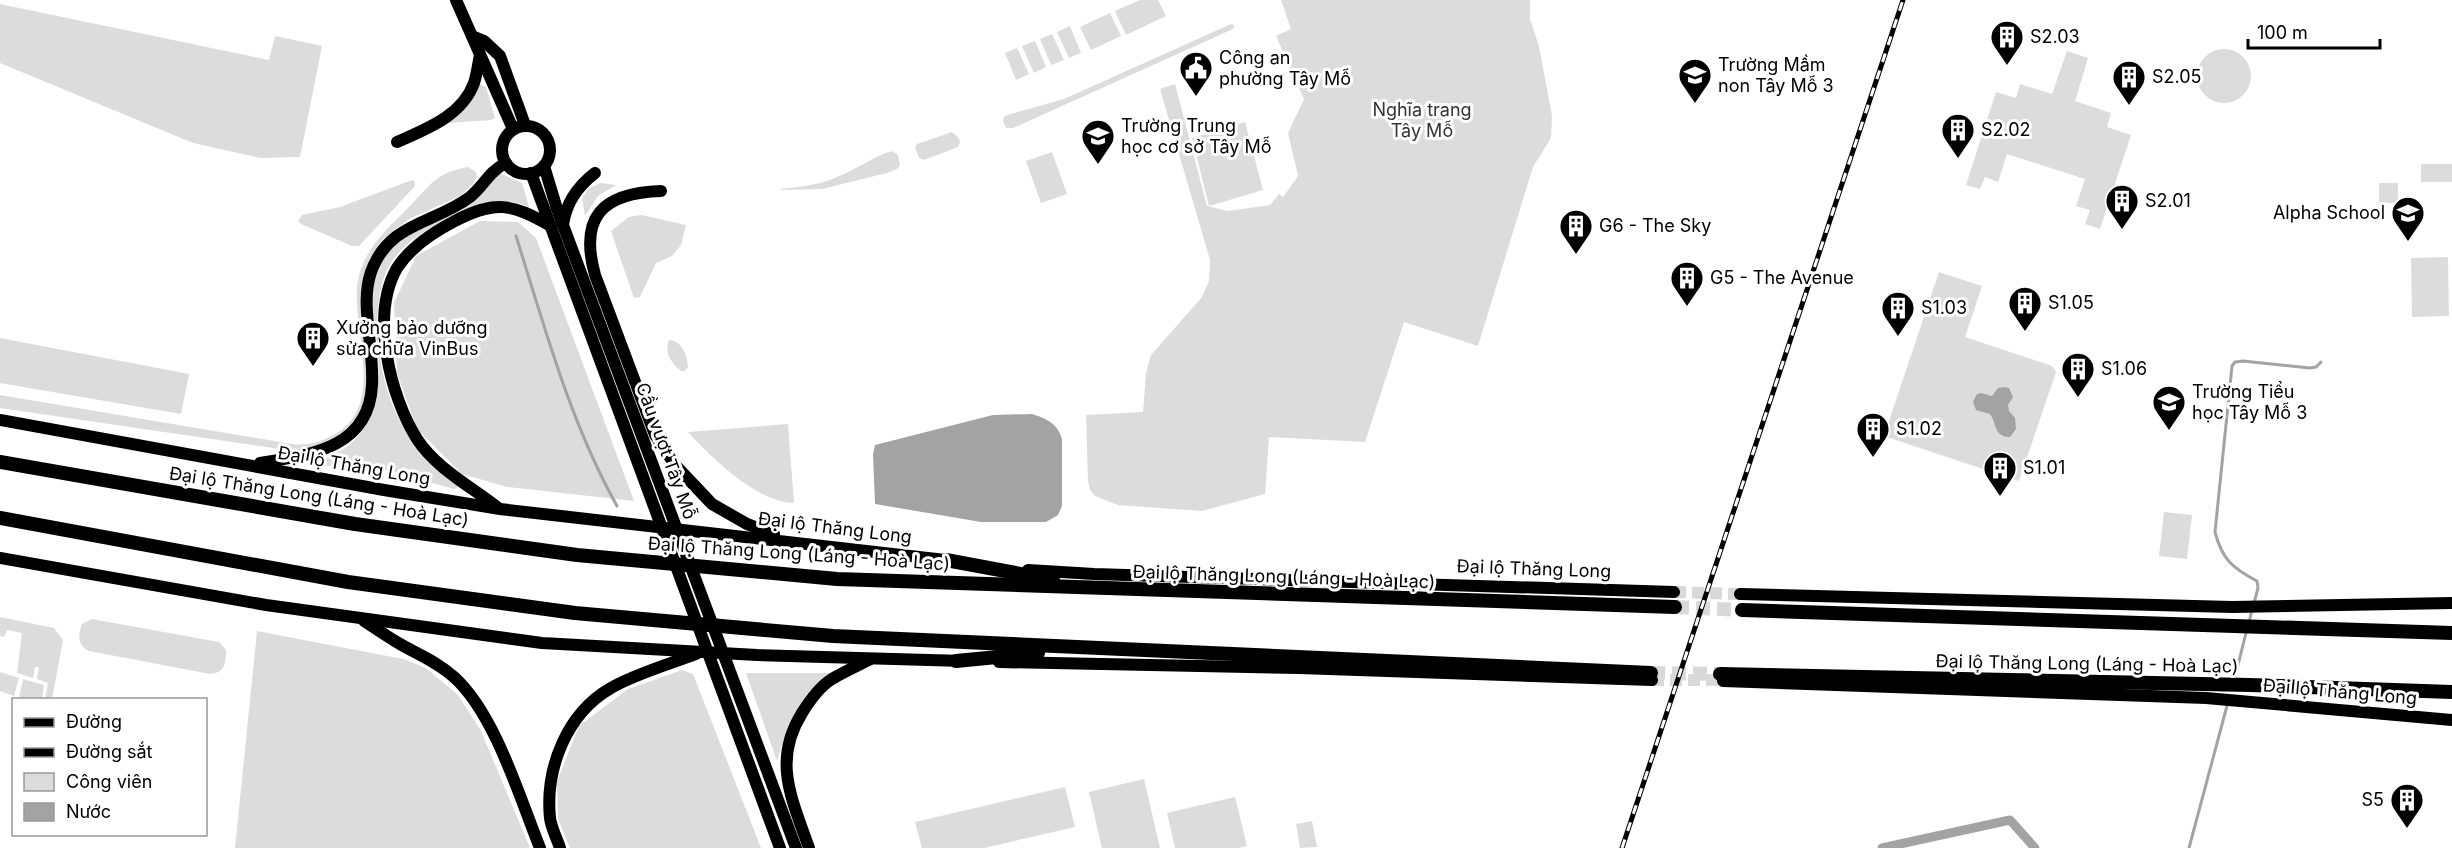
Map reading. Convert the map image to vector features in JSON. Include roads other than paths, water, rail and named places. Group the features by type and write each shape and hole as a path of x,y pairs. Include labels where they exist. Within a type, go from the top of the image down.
{"highway":[{"name":"Đại lộ Thăng Long (Láng - Hoà Lạc)","path":"0,462 355,524 577,555 837,579 1108,590 1675,607"},
{"path":"0,518 348,582 575,613 833,636 1651,676"},
{"path":"946,560 1108,590"},
{"path":"1742,610 2452,633"},
{"path":"956,661 1109,649"},
{"name":"Đại lộ Thăng Long (Láng - Hoà Lạc)","path":"1721,677 2225,684 2452,692"}],"main road":[{"path":"456,0 480,55 519,127"},
{"path":"472,36 484,41 500,56 519,127"},
{"path":"397,142 425,130 460,106 474,82 480,55"},
{"path":"519,127 537,128 549,142 550,156 544,166 531,173 517,172 506,163 502,147 506,137 519,127"},
{"path":"250,465 310,455 336,444 354,430 369,405 372,388 366,300 372,271 380,255 403,230 458,205 472,196 491,172 506,163"},
{"name":"Cầu vượt Tây Mỗ","path":"544,166 557,226"},
{"name":"Cầu vượt Tây Mỗ","path":"531,173 566,248 796,848"},
{"path":"500,509 436,461 419,442 400,407 391,376 386,333 386,305 391,282 406,256 430,236 462,217 489,207 499,206 523,212 557,226 580,186 595,173"},
{"path":"660,191 638,192 603,208 592,224 590,242 595,275 655,435 675,465 712,504 747,524 798,542"},
{"name":"Cầu vượt Tây Mỗ","path":"566,248 780,848"},
{"name":"Đại lộ Thăng Long","path":"0,420 500,509 1042,571 1674,592"},
{"path":"0,558 361,619 542,644 871,659 1651,676"},
{"path":"1740,594 2235,607 2452,603"},
{"path":"361,619 396,642 428,657 455,678 474,700 489,724 540,848"},
{"path":"560,848 550,819 551,785 557,754 580,715 611,688 702,652"},
{"path":"809,848 790,795 786,772 786,748 794,726 813,696 831,679 871,659"},
{"name":"Đại lộ Thăng Long","path":"1721,677 2206,698 2452,720"}],"water":[{"path":"1998,388 2009,388 2013,397 2008,405 2009,411 2015,418 2016,429 2010,437 2001,435 1990,414 1976,410 1973,402 1977,394 1992,396"},
{"path":"1032,414 1051,422 1062,439 1062,506 1058,515 1046,522 981,522 875,504 873,454 875,445 993,415"}],"waterway":[{"path":"516,236 572,408 600,474 617,506"},
{"path":"2254,603 2258,588 2257,581 2229,562 2215,532 2232,366 2235,362 2243,361 2310,368 2316,367 2321,362"},
{"path":"2249,623 2252,609"},
{"path":"2234,681 2247,629"},
{"path":"2189,848 2228,702"},
{"path":"1882,848 2010,820 2035,848"}],"tunnel":[{"path":"1674,592 1740,594"},
{"path":"1675,607 1742,610"},
{"path":"1651,673 1720,674"},
{"path":"1652,680 1722,680"}],"railway":[{"path":"1622,848 1903,0"}],"place":[{"name":"S2.03","path":"2007,66"},
{"name":"Công an phường Tây Mỗ","path":"1196,97"},
{"name":"Trường Mầm non Tây Mỗ 3","path":"1695,104"},
{"name":"S2.05","path":"2129,106"},
{"name":"S2.02","path":"1958,159"},
{"name":"Trường Trung học cơ sở Tây Mỗ","path":"1098,165"},
{"name":"S2.01","path":"2122,230"},
{"name":"Alpha School","path":"2408,242"},
{"name":"G6 - The Sky","path":"1576,255"},
{"name":"G5 - The Avenue","path":"1687,307"},
{"name":"S1.05","path":"2025,332"},
{"name":"S1.03","path":"1898,337"},
{"name":"Xưởng bảo dưỡng sửa chữa VinBus","path":"313,367"},
{"name":"S1.06","path":"2078,398"},
{"name":"Trường Tiểu học Tây Mỗ 3","path":"2169,431"},
{"name":"S1.02","path":"1873,458"},
{"name":"S1.01","path":"2000,497"},
{"name":"S5","path":"2407,829"}],"park label":[{"name":"Nghĩa trang Tây Mỗ","path":"1422,120"}]}
